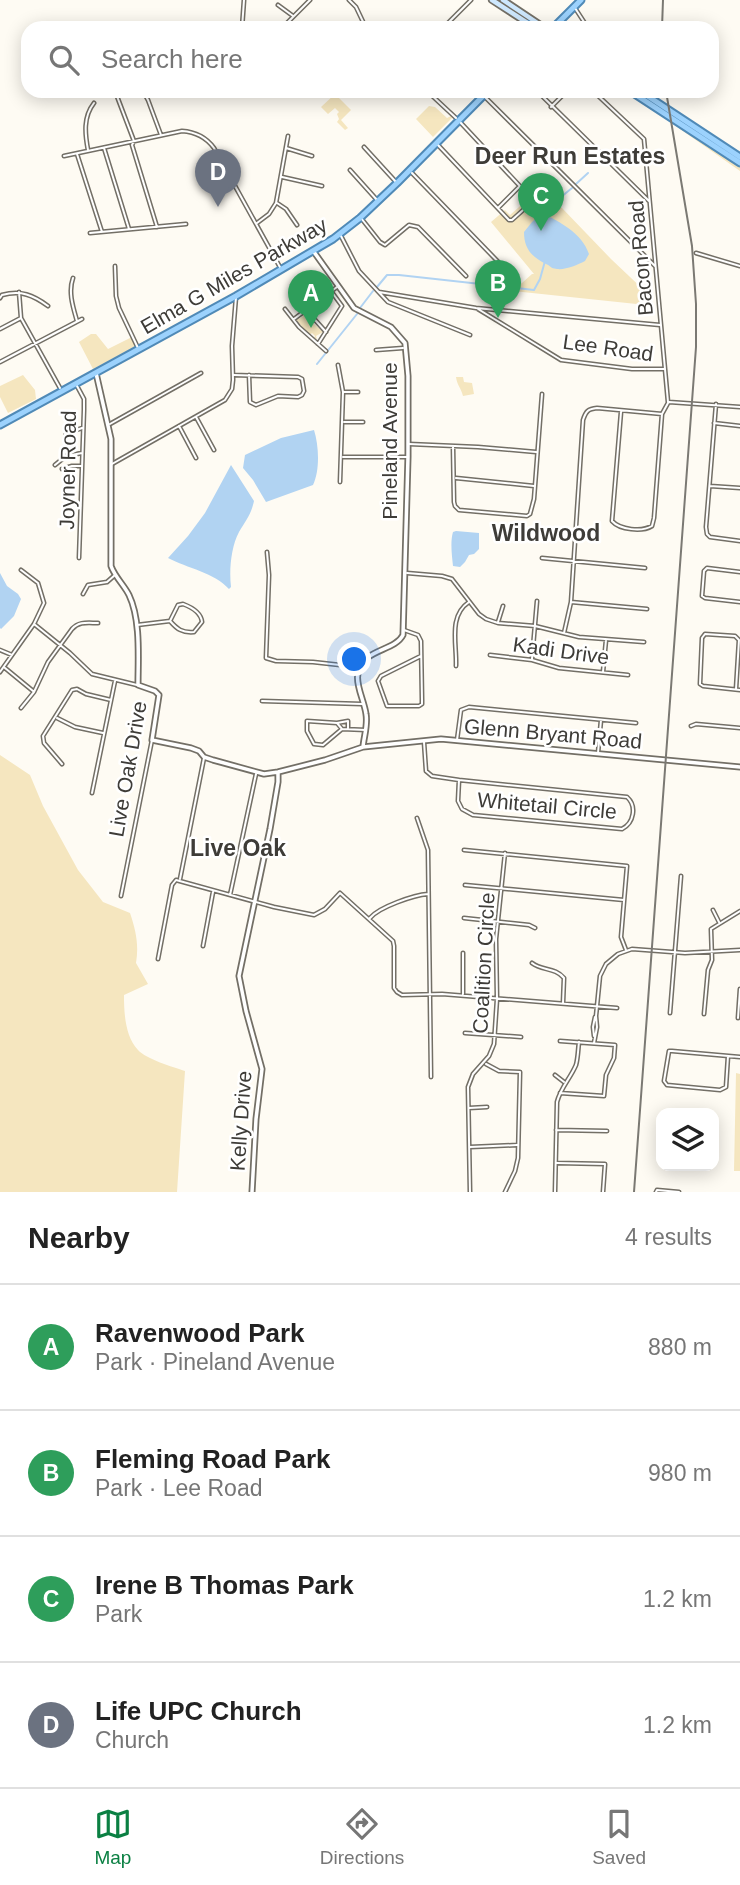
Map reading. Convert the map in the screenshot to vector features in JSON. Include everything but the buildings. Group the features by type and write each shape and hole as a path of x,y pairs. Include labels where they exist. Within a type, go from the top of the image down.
{"main road":[{"path":"492,0 523,21"},
{"path":"503,0 534,21"},
{"path":"561,20 581,0"},
{"name":"Elma G Miles Parkway","path":"0,425 314,252 360,218 481,98"},
{"path":"641,98 740,163"},
{"path":"650,98 740,158"}],"street":[{"path":"242,21 244,0"},
{"path":"289,21 310,0"},
{"path":"349,0 363,21"},
{"path":"450,21 471,0"},
{"path":"278,5 293,17"},
{"path":"574,7 583,21"},
{"path":"118,98 134,141 132,145 157,227"},
{"path":"147,98 161,135"},
{"path":"434,98 520,186 532,202 511,220 508,219 437,144"},
{"path":"491,98 655,267"},
{"path":"543,98 650,202"},
{"path":"551,107 560,98"},
{"name":"Bacon Road","path":"600,98 644,139 668,402"},
{"path":"88,151 85,130 90,107 94,103"},
{"path":"64,156 161,135 195,133 208,141 282,270"},
{"path":"257,223 269,214 276,203 288,136"},
{"path":"104,147 129,229"},
{"path":"364,147 397,183"},
{"path":"286,148 312,156"},
{"path":"76,153 102,232"},
{"path":"350,170 377,201"},
{"path":"409,171 509,273"},
{"path":"281,176 322,186"},
{"path":"498,208 520,186"},
{"path":"276,203 286,209 297,225"},
{"path":"360,218 385,245 409,225 418,227 466,276"},
{"path":"90,233 186,224"},
{"path":"340,234 359,271 388,302 470,335"},
{"name":"Pineland Avenue","path":"314,252 354,308 391,327 400,335 406,347 408,457 403,630"},
{"path":"696,253 740,266"},
{"path":"115,266 119,308 139,349"},
{"path":"73,278 72,306 77,322"},
{"path":"293,320 338,286"},
{"path":"318,344 342,306 331,291"},
{"path":"0,298 2,295 19,292 33,296 48,306"},
{"path":"19,292 22,318 62,392"},
{"path":"379,292 476,308 662,325"},
{"path":"112,464 230,395 236,296"},
{"name":"Lee Road","path":"476,308 561,360 632,369 665,369"},
{"path":"285,309 326,351"},
{"path":"306,310 326,332"},
{"path":"0,329 22,318"},
{"path":"0,362 82,319"},
{"path":"376,349 406,347"},
{"path":"338,365 342,392 340,482"},
{"name":"Live Oak Drive","path":"96,373 109,425 112,464 109,558 115,575 129,594 140,652 138,685 159,695 121,897"},
{"path":"109,425 201,373"},
{"path":"233,375 249,375 298,377 302,379 304,391 298,397 278,396 256,405 250,402 249,375"},
{"name":"Joyner Road","path":"76,384 84,399 79,558"},
{"path":"342,392 358,392"},
{"path":"453,446 455,506 459,510 527,516 532,509 535,486 542,394"},
{"path":"621,410 612,521 618,527 645,529 652,526 663,414 668,402 740,407"},
{"path":"716,404 706,527 708,534 715,538 740,541"},
{"path":"564,633 571,602 583,420 586,412 597,408 663,414"},
{"path":"195,416 214,450"},
{"path":"342,422 363,422"},
{"path":"713,423 740,426"},
{"path":"178,425 196,458"},
{"path":"66,434 83,428"},
{"path":"408,444 537,453"},
{"path":"55,465 66,456 83,453"},
{"path":"342,457 408,457"},
{"path":"62,469 83,466"},
{"path":"455,478 535,486"},
{"path":"709,486 740,488"},
{"path":"267,552 269,575 265,656 269,660 359,667"},
{"path":"542,558 645,568"},
{"path":"740,572 707,568 704,571 702,596 740,602"},
{"path":"0,672 34,624 44,603 41,589 33,578 21,570"},
{"path":"405,573 452,579 486,619 498,623 536,626 579,637 644,642"},
{"path":"83,594 88,585 107,582 115,575"},
{"path":"456,666 456,623 459,610 470,601"},
{"path":"532,660 537,601"},
{"path":"571,602 647,610"},
{"path":"183,604 197,612 202,622 194,632 186,633 179,631 170,621 178,606 183,604"},
{"path":"498,623 503,606"},
{"path":"136,625 170,621"},
{"path":"21,708 34,692 48,662 75,625 98,623"},
{"path":"34,624 92,674 138,685"},
{"path":"152,740 196,749 204,757 264,774 325,760 363,747 367,719 358,684 359,667 370,656 400,641 403,630 418,635 421,641 422,704 419,706 387,706 378,681 381,676 421,656"},
{"path":"705,634 735,636 739,640 738,689 700,684 702,638 705,634"},
{"path":"603,672 606,639"},
{"path":"0,650 12,655"},
{"name":"Kadi Drive","path":"491,655 532,660 559,668 628,675"},
{"path":"4,667 34,692"},
{"path":"92,793 115,680"},
{"path":"62,764 43,739 44,732 75,688 86,694 111,700"},
{"path":"262,701 363,704"},
{"path":"457,741 461,710 469,707 636,723"},
{"path":"56,717 75,727 103,733"},
{"path":"598,754 601,719"},
{"path":"342,729 323,745 314,744 306,726 307,721 348,722 348,730"},
{"path":"337,723 342,729 366,730"},
{"path":"691,726 696,723 740,728"},
{"name":"Glenn Bryant Road","path":"363,747 441,739 740,767"},
{"name":"Whitetail Circle","path":"424,741 426,771 432,776 627,797 633,806 631,821 622,829 473,815 462,809 458,801 459,780"},
{"path":"179,881 204,757"},
{"path":"230,895 256,772"},
{"name":"Kelly Drive","path":"252,1192 262,1069 239,976 278,772"},
{"path":"417,818 428,850 431,1077"},
{"path":"464,850 627,866 621,937 626,950"},
{"name":"Coalition Circle","path":"470,1192 469,1080 492,1051 495,1035 496,939 505,853"},
{"path":"670,1013 681,876"},
{"path":"158,959 174,882 179,881 314,915 325,909 340,893 393,941 394,988 402,995 463,996 617,1008"},
{"path":"464,885 624,900"},
{"path":"203,946 214,891"},
{"path":"370,919 375,912 413,896 428,894"},
{"path":"713,910 719,923"},
{"path":"704,1014 708,970 712,960 711,929 740,911"},
{"path":"464,918 536,928"},
{"path":"594,1043 598,985 601,971 611,958 632,949 676,953 740,950"},
{"path":"463,953 463,996"},
{"path":"532,963 536,967 548,968 562,975 563,1004"},
{"path":"738,1018 740,989"},
{"path":"465,1033 521,1037"},
{"path":"559,1093 604,1096 606,1075 614,1058 614,1045 560,1041"},
{"path":"555,1192 557,1102 559,1093 577,1062 579,1042"},
{"path":"728,1056 726,1087 720,1090 667,1085 664,1081 668,1051 728,1056 740,1057"},
{"path":"484,1062 493,1069 520,1072 517,1165 505,1192"},
{"path":"555,1075 565,1083"},
{"path":"468,1108 487,1107"},
{"path":"556,1130 607,1131"},
{"path":"469,1147 519,1145"},
{"path":"556,1163 605,1164 603,1192"},
{"path":"656,1192 680,1192"}],"shaded area":[{"path":"331,98 339,98 351,110 341,120 348,128 345,130 337,122 339,112 335,108 328,114 321,107"},
{"path":"429,106 435,107 447,118 452,118 433,137 416,119"},
{"path":"676,124 740,167 740,171 680,129"},
{"path":"536,181 648,294 649,301 646,305 513,291 534,274 491,222 505,210 510,215 527,200 522,193"},
{"path":"303,314 323,332 316,336 317,339 295,319 299,319"},
{"path":"91,334 96,334 108,349 132,337 136,346 93,369 79,342"},
{"path":"23,375 35,390 36,399 8,413 0,397 0,386"},
{"path":"456,377 463,377 464,382 472,383 474,394 463,396"},
{"path":"0,755 30,775 43,806 78,870 103,902 130,913 136,938 136,963 148,984 124,995 128,1031 138,1050 147,1057 185,1071 177,1192 0,1192"},
{"path":"736,1073 740,1074 740,1171 734,1171"}],"water":[{"path":"542,213 576,234 589,254 585,261 557,269 533,255 525,243 524,232"},
{"path":"314,430 318,458 313,485 266,502 243,468 245,455 281,438"},
{"path":"231,465 254,501 234,545 229,589 209,575 168,558 205,513"},
{"path":"453,532 479,533 479,549 469,555 460,567 453,566 452,540"},
{"path":"0,573 7,586 21,599 14,616 1,629 0,628"}],"waterway":[{"path":"576,184 588,173"},
{"path":"559,202 572,188"},
{"path":"377,287 387,275 399,275 534,290 545,261"},
{"path":"360,308 373,291"},
{"path":"317,364 357,314"}],"railway":[{"path":"662,21 663,0"},
{"path":"634,1192 696,347 692,246 667,98"}],"place":[{"name":"Life UPC Church","path":"218,207"},
{"name":"Irene B Thomas Park","path":"541,231"},
{"name":"Fleming Road Park","path":"498,318"},
{"name":"Ravenwood Park","path":"311,328"}],"district":[{"name":"Deer Run Estates","path":"570,156"},
{"name":"Wildwood","path":"546,533"},
{"name":"Live Oak","path":"238,848"}]}
